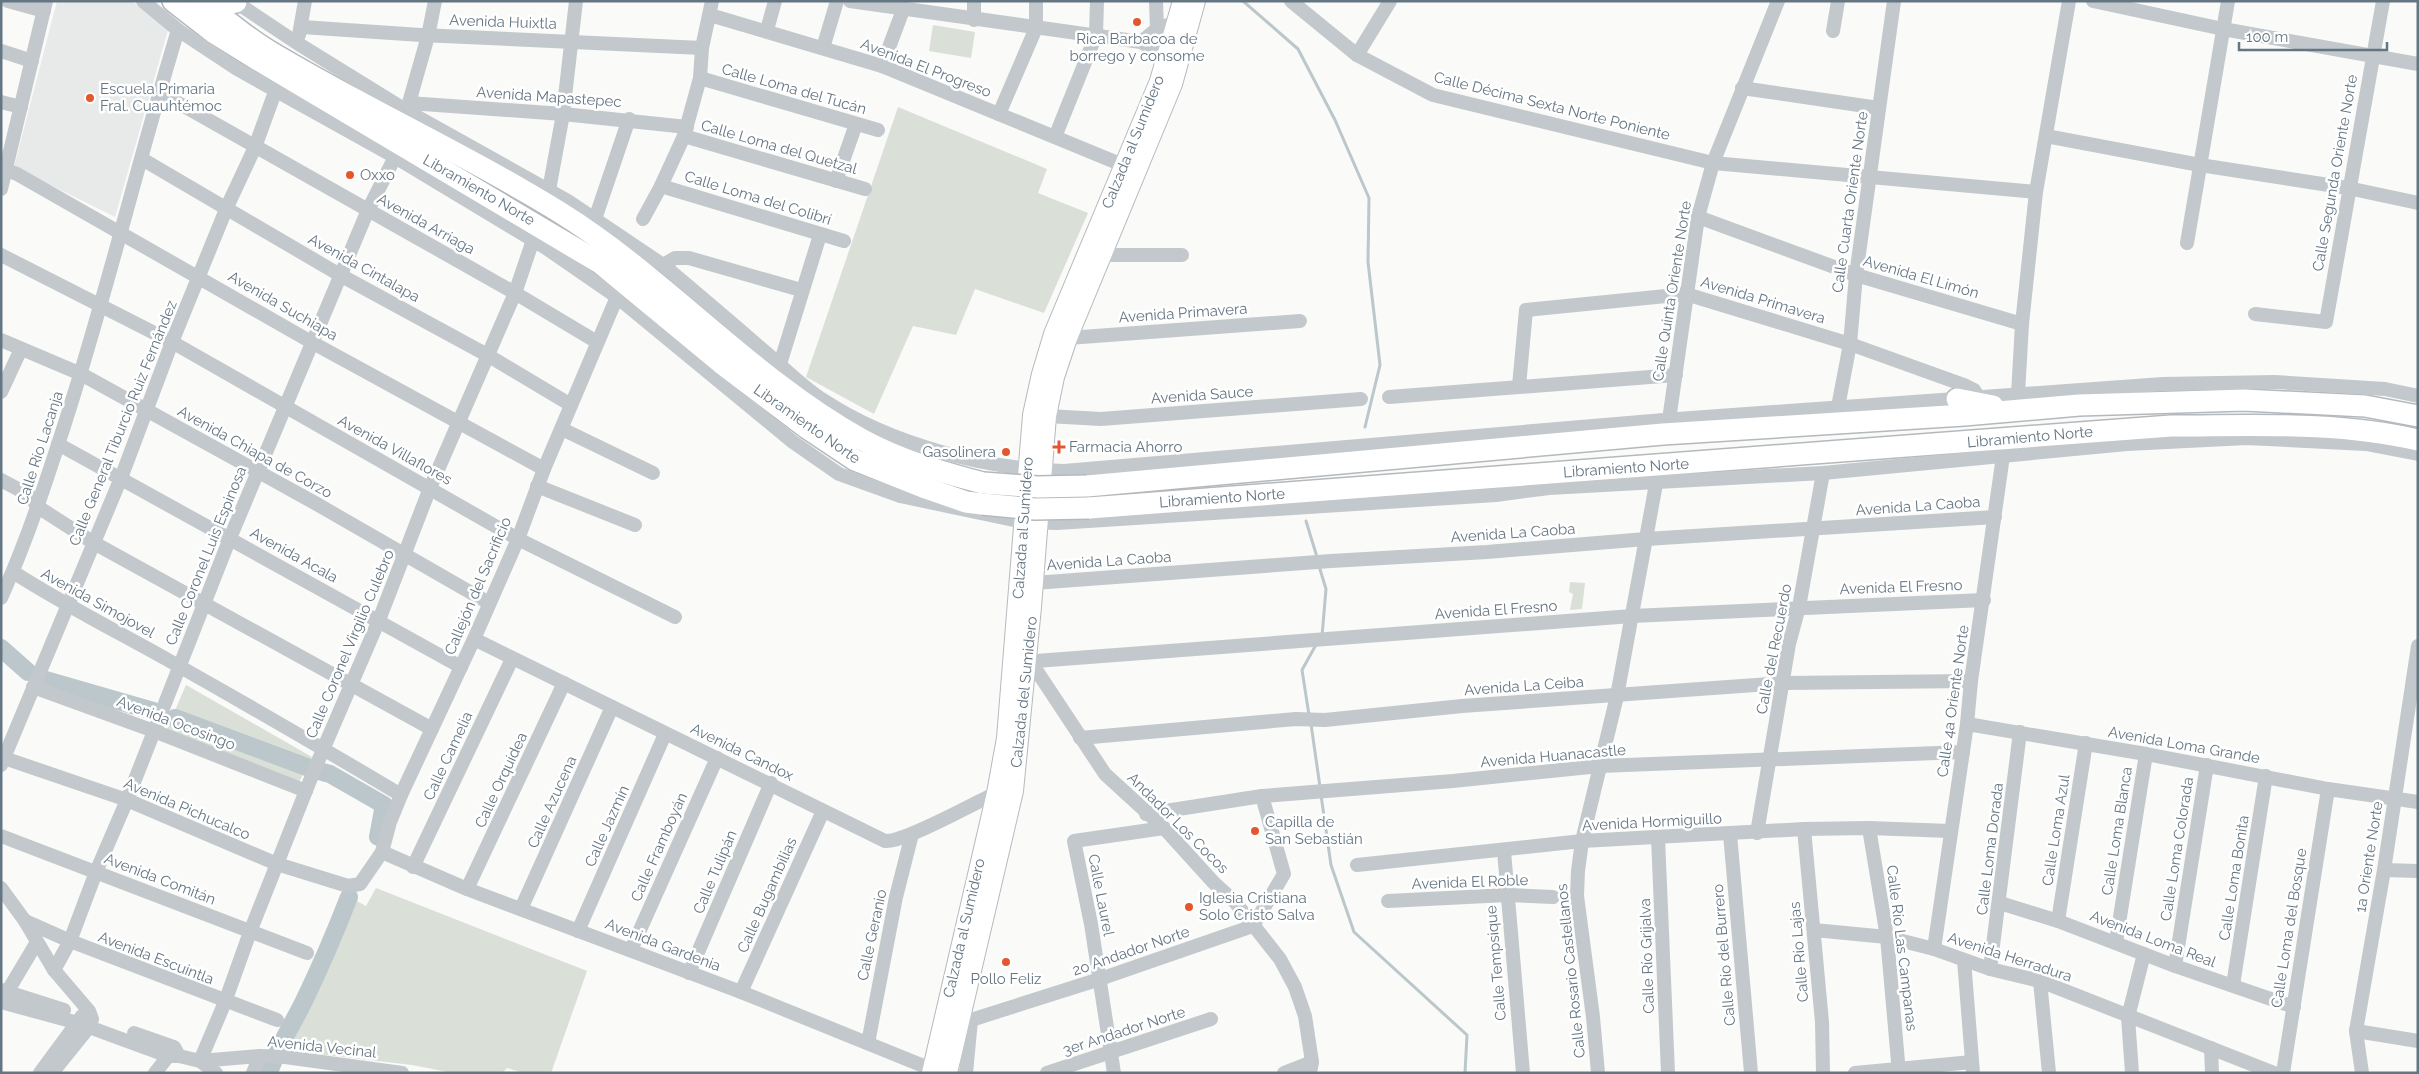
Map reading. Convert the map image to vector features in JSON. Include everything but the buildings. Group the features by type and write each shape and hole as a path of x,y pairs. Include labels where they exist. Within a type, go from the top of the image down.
{"highway":[{"name":"Libramiento Norte","path":"173,1 213,32 258,60 600,263 721,363 807,428 855,460 966,502 1096,514 1438,482 2171,426 2306,426 2385,432 2418,440"},
{"path":"205,4 235,2"},
{"name":"Libramiento Norte","path":"205,4 267,50 476,164 562,214 612,249 816,411 862,440 927,468 983,483 1038,487 1091,477 1432,453 2015,403 2079,405 2244,400 2365,406 2418,416"},
{"path":"463,143 476,164"},
{"path":"420,172 475,188"},
{"path":"1957,399 2015,403"},
{"path":"1432,453 1471,436"},
{"path":"1970,459 1988,450 2020,439"},
{"path":"1438,482 1549,488"}],"main road":[{"path":"1034,470 1055,377 1068,338 1102,255 1160,99 1184,48 1196,1"},
{"name":"Calzada al Sumidero","path":"937,1072 976,916 1020,657 1034,470 1032,414 1041,374 1053,334 1125,166 1160,99 1166,57 1179,13"},
{"name":"Calzada del Sumidero","path":"937,1072 966,1019 976,916 1014,791 1020,657 1034,582 1031,522"}],"street":[{"path":"1,189 4,169 45,6 8,1"},
{"path":"143,1 178,30 275,92 395,156 533,240 618,297 793,442 839,474 900,496 958,509 1031,522 1096,514 1496,495 1549,488 1656,484 1823,473 2127,444 2247,438 2366,444 2418,454"},
{"path":"297,43 302,27 305,1"},
{"path":"408,107 428,36 435,1"},
{"path":"548,190 563,114 573,42 576,1"},
{"path":"767,30 775,1"},
{"path":"823,48 837,1"},
{"path":"850,1 903,10 1141,42 1166,57"},
{"path":"974,1 974,20"},
{"path":"999,114 1036,28 1036,1"},
{"path":"1055,137 1096,35 1097,1"},
{"name":"Calle Décima Sexta Norte Poniente","path":"1291,1 1357,55 1432,95 1713,163 2036,192"},
{"path":"1357,55 1390,1"},
{"name":"Calle Quinta Oriente Norte","path":"1669,420 1698,216 1713,163 1778,1"},
{"path":"1833,31 1838,1"},
{"name":"Calle Cuarta Oriente Norte","path":"1838,408 1850,344 1856,275 1894,1"},
{"path":"2015,403 2036,192 2069,1"},
{"path":"2093,1 2223,29 2418,64"},
{"path":"2187,243 2228,1"},
{"name":"Calle Segunda Oriente Norte","path":"2255,314 2326,322 2348,188 2383,1"},
{"name":"Libramiento Norte","path":"235,2 297,43 408,107 463,143 548,190 664,265 822,400 870,426 932,449 981,461 1091,477 1471,436 1957,399 1979,398 2015,403 2163,384 2275,382 2385,389 2418,396"},
{"path":"1157,29 1156,6 1179,13"},
{"path":"642,219 662,186 685,132 700,78 702,48 711,8"},
{"name":"Avenida El Progreso","path":"711,8 767,30 882,66 1125,166"},
{"path":"882,66 903,10"},
{"path":"1141,42 1179,13"},
{"name":"Avenida Huixtla","path":"302,27 428,36 702,48"},
{"name":"Calle Río Lacanja","path":"1,598 38,507 81,374 102,306 159,92 178,30"},
{"path":"1,51 32,61"},
{"name":"Calle Loma del Tucán","path":"700,78 878,130"},
{"path":"1742,88 1879,108"},
{"name":"Avenida Arriaga","path":"159,92 515,293 598,342"},
{"name":"Calle General Tiburcio Ruiz Fernández","path":"2,760 121,478 172,342 254,147 275,92"},
{"path":"1,102 21,107"},
{"name":"Avenida Mapastepec","path":"408,107 563,114 629,120 685,132"},
{"path":"595,219 629,120"},
{"path":"836,181 856,124"},
{"name":"Calle Loma del Quetzal","path":"685,132 865,190"},
{"path":"2046,136 2200,165 2348,188 2415,202"},
{"name":"Calle Coronel Luis Espinosa","path":"54,970 70,942 96,872 127,800 257,472 368,210 395,156"},
{"name":"Avenida Cintalapa","path":"142,160 340,275 489,356 570,405"},
{"name":"Avenida Suchiapa","path":"4,169 199,276 313,343 544,469"},
{"name":"Calle Loma del Colibrí","path":"662,186 844,241"},
{"name":"Avenida El Limón","path":"1698,216 1856,275 2022,324"},
{"path":"780,364 801,290 820,235"},
{"name":"Calle Coronel Virgilio Culebro","path":"200,1061 225,1002 250,932 321,753 379,620 430,488 489,356 515,293 533,240"},
{"name":"Avenida Villaflores","path":"1,255 172,342 518,539 675,617"},
{"path":"1102,255 1182,256"},
{"path":"664,265 674,258 689,258 801,290"},
{"name":"Avenida Primavera","path":"1519,386 1526,310 1686,294 1850,344 1964,385 1974,390 1979,398"},
{"name":"Callejón del Sacrificio","path":"360,884 382,852 390,822 401,795 474,639 518,539 570,405 618,297"},
{"name":"Avenida Primavera","path":"1068,338 1300,321"},
{"name":"Avenida Chiapa de Corzo","path":"1,340 81,374 489,603"},
{"path":"1,392 21,349"},
{"path":"1389,397 1676,375"},
{"name":"Avenida Sauce","path":"1046,416 1101,419 1361,399"},
{"path":"562,429 653,473"},
{"name":"Avenida Acala","path":"58,444 461,666"},
{"name":"Calle 4a Oriente Norte","path":"1934,949 1950,832 1964,752 1971,681 2003,456"},
{"path":"958,509 989,505 999,497 1002,491 1000,478 981,461"},
{"name":"Calle del Recuerdo","path":"1757,833 1789,644 1799,607 1823,473"},
{"path":"1091,477 1083,482 1082,501 1092,516 1096,514"},
{"path":"1,480 28,495 38,507 94,543 432,729"},
{"name":"Calle Rosario Castellanos","path":"1598,1073 1593,1018 1577,896 1582,841 1617,696 1656,484"},
{"path":"537,486 635,524"},
{"name":"Avenida La Caoba","path":"1034,582 1487,552 1646,538 1995,517"},
{"name":"Avenida Simojovel","path":"13,572 66,606 179,667 321,753 401,795"},
{"name":"Avenida El Fresno","path":"1020,657 1036,661 1632,616 1984,600"},
{"name":"Avenida Candox","path":"474,639 885,841 891,842 912,834 996,793"},
{"name":"1a Oriente Norte","path":"2362,1073 2356,1031 2384,870 2418,646"},
{"name":"Andador Los Cocos","path":"1020,657 1106,774 1146,814 1164,828 1235,902 1252,926 1280,959 1295,987 1305,1016 1311,1067"},
{"name":"Calle Camelia","path":"413,867 512,659"},
{"name":"Avenida La Ceiba","path":"1080,738 1296,719 1325,720 1462,706 1783,683 1971,681"},
{"name":"Calle Orquídea","path":"468,890 564,683"},
{"name":"Avenida Ocosingo","path":"33,687 154,731 306,791"},
{"name":"Calle Azucena","path":"521,909 612,707"},
{"name":"Avenida Loma Grande","path":"1967,724 2086,743 2328,789 2418,802"},
{"name":"Calle Loma Dorada","path":"1990,969 2000,903 2020,732"},
{"name":"Calle Jazmín","path":"578,931 665,734"},
{"name":"Calle Loma Azul","path":"2058,921 2086,743"},
{"name":"Avenida Huanacastle","path":"1146,814 1262,796 1453,781 1600,766 1964,752"},
{"name":"Calle Loma Blanca","path":"2116,942 2146,754"},
{"name":"Calle Framboyán","path":"631,950 717,758"},
{"name":"Avenida Pichucalco","path":"2,760 127,800 278,864 348,886 360,884"},
{"name":"Calle Loma Colorada","path":"2175,966 2207,765"},
{"name":"Calle Loma Bonita","path":"2233,985 2266,776"},
{"name":"Calle Tulipán","path":"688,973 771,784"},
{"name":"Calle Loma del Bosque","path":"2283,1073 2328,789"},
{"path":"1252,926 1284,874 1262,796"},
{"name":"Calle Bugambilias","path":"740,992 823,811"},
{"name":"Calle Laurel","path":"1114,1073 1100,979 1074,841 1164,828"},
{"name":"Avenida Hormiguillo","path":"1357,865 1504,851 1582,841 1804,829 1869,828 1950,832"},
{"name":"Calle Río Las Campanas","path":"1869,828 1887,937 1899,1071"},
{"name":"Calle Río Lajas","path":"1804,829 1822,1022 1823,1073"},
{"name":"Calle Geranio","path":"868,1043 896,897 912,834"},
{"name":"Calle Río del Burrero","path":"1730,834 1751,1073"},
{"name":"Avenida Comitán","path":"1,836 307,953"},
{"name":"Calle Río Grijalva","path":"1658,838 1668,1073"},
{"name":"Calle Tempsique","path":"1504,851 1523,1073"},
{"name":"Avenida Gardenia","path":"382,852 468,890 740,992 937,1072"},
{"path":"2384,870 2418,871"},
{"path":"1,888 25,921 86,1019"},
{"name":"Avenida El Roble","path":"1388,901 1507,895 1552,897"},
{"name":"Avenida Loma Real","path":"2000,903 2058,921 2175,966 2294,1007"},
{"name":"Avenida Escuintla","path":"25,921 70,942 277,1020"},
{"name":"2o Andador Norte","path":"966,1019 1100,979 1252,926"},
{"name":"Avenida Herradura","path":"1814,930 1887,937 1934,949 1990,969 2040,981 2274,1073"},
{"path":"3,996 37,942"},
{"path":"2132,1073 2128,1017 2144,954"},
{"path":"1855,1073 1972,1068 1964,960"},
{"path":"2040,981 2050,1073"},
{"name":"Avenida Vecinal","path":"3,996 86,1019 200,1061 260,1056 285,1057 395,1072"},
{"path":"40,1073 86,1019"},
{"path":"52,1073 86,1019"},
{"path":"966,1019 966,1073"},
{"name":"3er Andador Norte","path":"1047,1073 1211,1019"},
{"path":"2356,1031 2418,1040"},
{"path":"2211,1048 2212,1073"},
{"path":"155,1073 174,1053"},
{"path":"253,1073 260,1056"},
{"path":"200,1061 216,1073"},
{"path":"1284,1073 1311,1067"}],"shaded area":[{"name":"Escuela Primaria Fral. Cuauhtémoc","path":"57,1 132,1 168,30 115,217 14,167"},
{"path":"933,25 975,32 971,58 929,51"},
{"path":"898,107 1047,169 1038,193 1088,213 1044,313 975,289 956,335 913,326 874,414 806,377"},
{"path":"1570,582 1585,583 1582,609 1570,610 1573,594 1569,592"},
{"path":"186,685 312,757 299,782 166,731"},
{"path":"376,888 587,971 551,1073 524,1073 507,1068 502,1073 453,1073 412,1065 284,1050 351,898 366,906"}],"waterway":[{"path":"1243,1 1298,49 1335,120 1369,198 1368,262 1380,365 1365,427"},
{"path":"1306,521 1317,557"},
{"path":"1319,566 1326,589 1322,636"},
{"path":"1309,715 1302,670 1317,643"},
{"path":"1,648 28,672"},
{"path":"42,679 153,711"},
{"path":"175,718 330,774 384,805 378,837"},
{"path":"1311,724 1320,787"},
{"path":"1321,795 1331,865 1354,932 1467,1035 1465,1073"},
{"path":"269,1073 280,1046 315,977 349,897"}],"place":[{"name":"Rica Barbacoa de borrego y consome","path":"1137,22"},
{"name":"Escuela Primaria Fral. Cuauhtémoc","path":"90,98"},
{"name":"Oxxo","path":"350,175"},
{"name":"Farmacia Ahorro","path":"1059,447"},
{"name":"Gasolinera","path":"1006,452"},
{"name":"Capilla de San Sebastián","path":"1255,831"},
{"name":"Iglesia Cristiana Solo Cristo Salva","path":"1189,907"},
{"name":"Pollo Feliz","path":"1006,962"}]}
